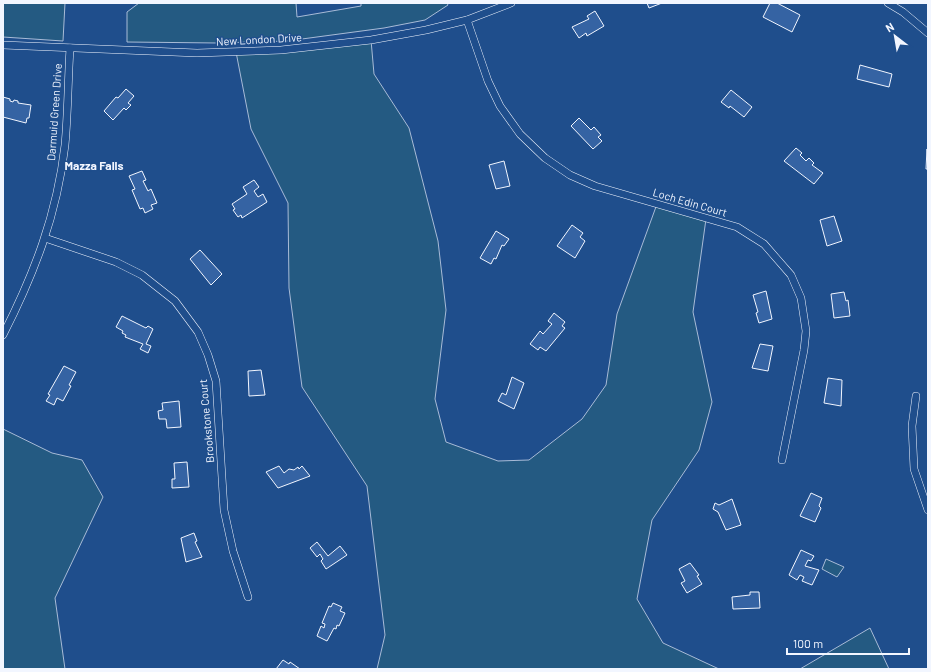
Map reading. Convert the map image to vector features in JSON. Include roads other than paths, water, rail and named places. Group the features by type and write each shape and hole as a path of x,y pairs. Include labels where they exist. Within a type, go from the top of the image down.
{"street":[{"name":"New London Drive","path":"3,44 197,53 281,50 371,40 426,30 467,20 511,3"},
{"path":"888,3 903,12 928,33"},
{"name":"Loch Edin Court","path":"467,20 488,81 500,106 520,134 545,158 570,175 595,186 737,227 764,244 776,256 790,275 801,298 806,331 804,350 782,460"},
{"name":"Darmuid Green Drive","path":"3,335 25,292 45,238 57,193 65,145 70,48"},
{"name":"Brookstone Court","path":"45,238 116,262 142,275 175,301 198,332 208,355 216,380 224,510 233,551 248,597"},
{"path":"916,396 912,426 914,469 928,510"}],"district":[{"name":"Mazza Falls","path":"94,165"}]}
